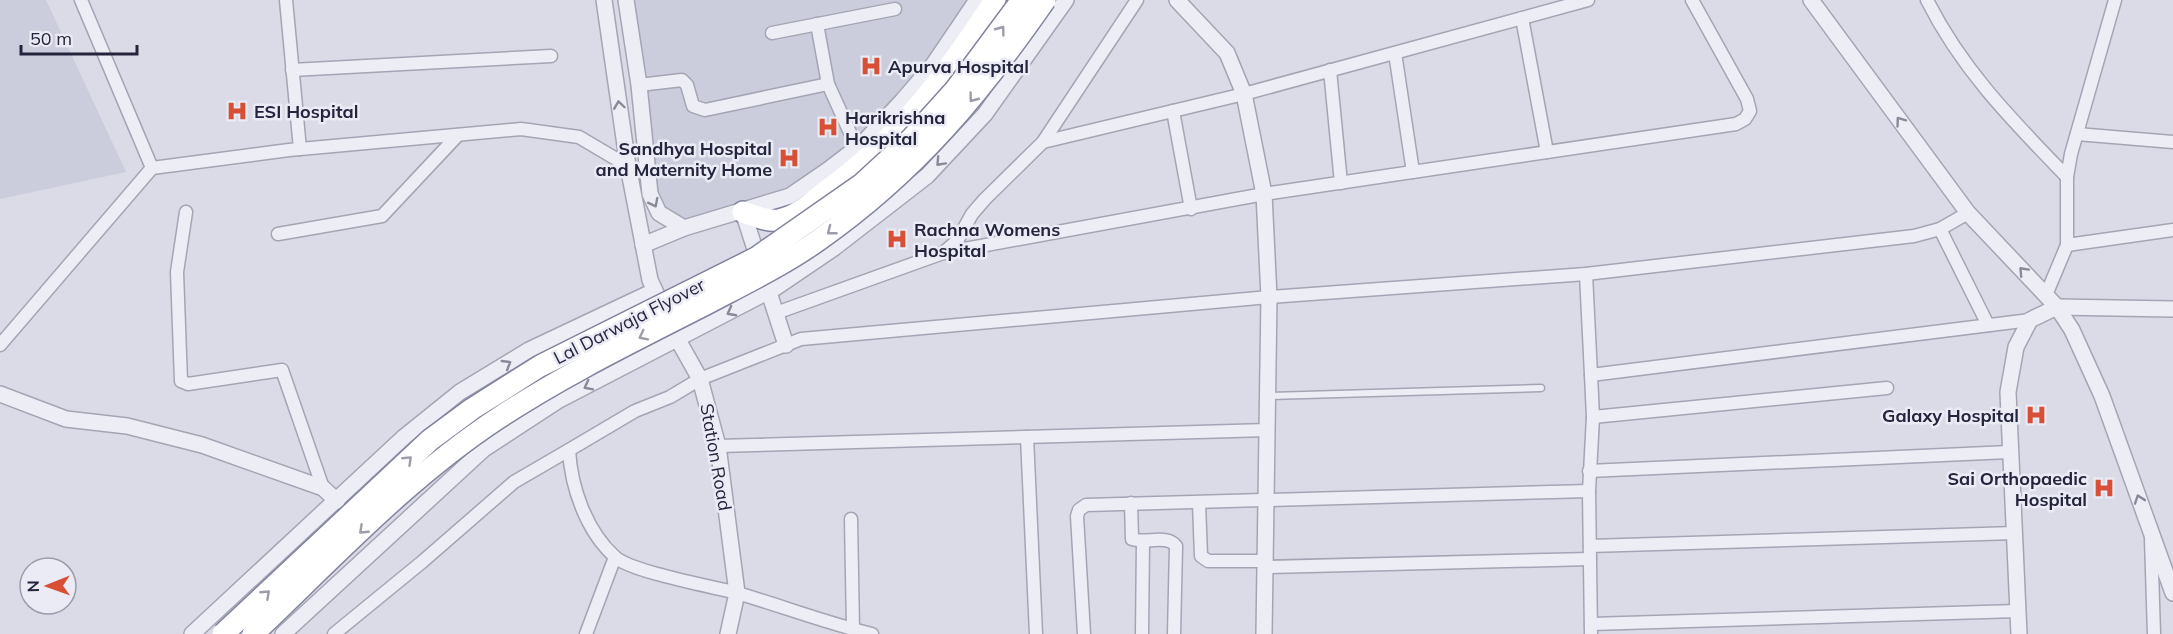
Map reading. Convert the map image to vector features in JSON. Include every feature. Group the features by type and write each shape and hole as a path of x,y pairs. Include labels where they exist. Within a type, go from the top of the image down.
{"highway":[{"path":"743,212 777,220 796,214 885,144 951,68 995,0"},
{"name":"Lal Darwaja Flyover","path":"223,634 429,440 472,409 540,366 756,258 862,184 911,138 956,89 1022,0"},
{"name":"Lal Darwaja Flyover","path":"253,634 434,463 553,383 765,273 820,239 870,200 918,158 968,105 1045,0"}],"street":[{"path":"81,0 152,168"},
{"path":"286,0 300,149"},
{"name":"Station Road","path":"604,0 628,166 654,291 700,379 718,446 737,593 728,634"},
{"path":"626,0 639,85 650,194 659,213 684,228"},
{"path":"643,245 684,228 790,196 857,148 933,65 977,0"},
{"path":"283,634 484,449 559,400 769,292 834,248 927,176 985,114 1066,0"},
{"path":"943,253 957,241 968,220 985,199 1042,142 1137,0"},
{"path":"1177,0 1227,52 1244,94 1264,194 1269,297 1264,634"},
{"path":"1042,142 1244,94 1588,0"},
{"path":"776,313 943,253 1264,194 1736,124 1745,119 1750,111 1747,99 1692,0"},
{"path":"1811,0 1968,213 2057,307 2086,357 2173,593"},
{"path":"1927,0 1952,44 1990,98 2067,177"},
{"path":"2046,295 2067,245 2067,177 2115,0"},
{"path":"772,33 895,9"},
{"path":"1522,18 1547,152"},
{"path":"817,24 828,84 857,148"},
{"path":"1395,53 1413,172"},
{"path":"292,70 551,56"},
{"path":"1330,70 1341,183"},
{"path":"639,85 682,80 687,85 693,106 705,110 828,84"},
{"path":"1173,111 1191,208"},
{"path":"0,345 152,168 300,149 521,129 579,137 628,166"},
{"path":"2077,134 2173,142"},
{"path":"278,234 382,216 458,135"},
{"path":"186,212 177,272 181,381 188,384 282,370 323,488"},
{"path":"743,212 786,345"},
{"path":"334,634 513,482 635,411 670,397 700,379 801,339 1269,297 1586,274 1914,236 1940,229 1968,213"},
{"path":"1940,229 1988,325"},
{"path":"2067,245 2173,230"},
{"path":"1586,274 1593,417 1589,471 1591,631"},
{"path":"192,634 420,423 484,377 529,351 654,291"},
{"path":"1591,375 2030,320 2057,307 2173,309"},
{"path":"2019,634 2008,392 2016,347 2030,320"},
{"path":"484,377 502,385 508,393 511,406 510,431"},
{"path":"1593,417 1887,388"},
{"path":"0,394 66,419 127,426 202,445 323,488 337,501"},
{"path":"446,404 446,412 452,428 468,444 484,449"},
{"path":"718,446 1267,430"},
{"path":"1027,437 1031,545 1038,634"},
{"path":"570,450 571,472 589,525 615,557 632,566 737,593 872,634"},
{"path":"1589,471 2009,452"},
{"path":"1084,634 1079,510 1086,505 1265,501 1392,495 1589,492"},
{"path":"1131,503 1130,535 1136,541 1168,540 1176,546 1174,634"},
{"path":"1199,503 1201,556 1208,561 1265,564 1590,553 2015,533"},
{"path":"851,519 853,629"},
{"path":"2151,533 2154,634"},
{"path":"1142,634 1143,542"},
{"path":"586,634 615,557"},
{"path":"1581,634 1591,631 2017,611"}],"lane":[{"path":"1266,396 1541,388"}],"shaded area":[{"path":"0,0 46,0 126,172 0,199"},
{"path":"628,0 971,0 926,65 860,141 789,191 682,223 659,209"}],"place":[{"name":"Apurva Hospital","path":"871,66"},
{"name":"ESI Hospital","path":"237,111"},
{"name":"Harikrishna Hospital","path":"828,127"},
{"name":"Sandhya Hospital and Maternity Home","path":"789,158"},
{"name":"Rachna Womens Hospital","path":"897,239"},
{"name":"Galaxy Hospital","path":"2036,415"},
{"name":"Sai Orthopaedic Hospital","path":"2104,488"}]}
